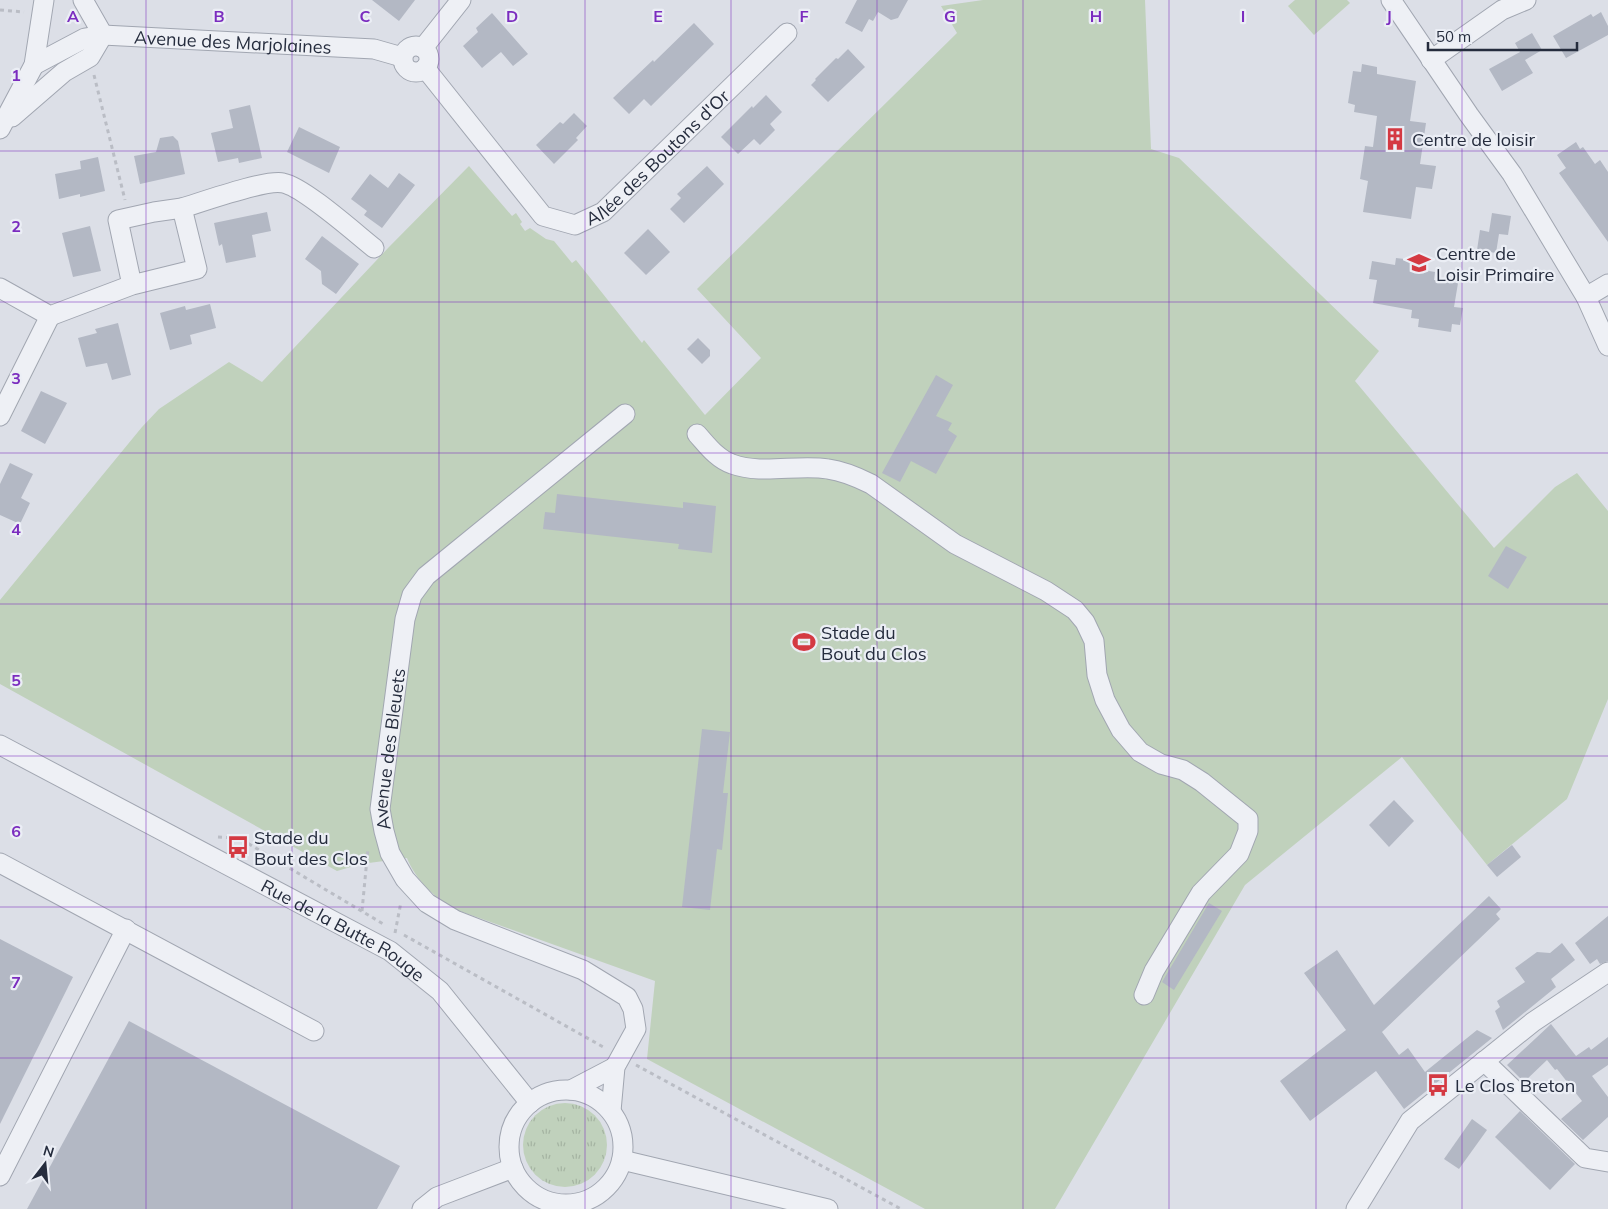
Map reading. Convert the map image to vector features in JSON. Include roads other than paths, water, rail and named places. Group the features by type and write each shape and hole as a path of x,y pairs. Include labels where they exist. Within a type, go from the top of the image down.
{"street":[{"path":"83,0 103,35"},
{"path":"423,48 461,0"},
{"path":"1391,0 1468,115 1512,174 1586,297 1608,346"},
{"path":"1432,60 1502,10 1526,0"},
{"path":"1,126 34,65 42,7"},
{"name":"Allée des Boutons d'Or","path":"425,68 543,216 575,225 603,212 787,33"},
{"path":"1,126 64,72 90,57 103,35"},
{"path":"34,65 85,38 103,35"},
{"name":"Avenue des Marjolaines","path":"103,35 374,48 402,57"},
{"path":"410,46 423,48 429,58 429,62 425,68 417,72 409,71 404,65 402,57 404,52 410,46"},
{"path":"34,65 64,72"},
{"path":"132,285 118,220 182,208 261,185 282,183 303,192 374,248"},
{"path":"0,416 50,316 132,285 197,269 182,208"},
{"path":"1586,297 1608,284"},
{"path":"0,288 50,316"},
{"name":"Avenue des Bleuets","path":"611,1112 617,1063 636,1030 633,1009 627,997 583,970 455,920 427,903 406,879 390,853 380,809 405,619 412,595 426,576 625,414"},
{"path":"697,434 716,454 731,464 750,468 826,468 856,476 871,484 955,544 1046,592 1075,610 1085,622 1094,641 1097,675 1105,700 1121,730 1140,752 1161,764 1183,770 1202,782 1248,819 1248,831 1240,854 1201,893 1154,971 1144,995"},
{"name":"Rue de la Butte Rouge","path":"3,748 390,950 440,991 530,1103"},
{"path":"0,863 314,1031"},
{"path":"0,1176 126,930"},
{"path":"1356,1209 1410,1122 1533,1022 1608,972"},
{"path":"1484,1061 1585,1158 1608,1162"},
{"path":"571,1090 617,1063"},
{"path":"597,1209 604,1190 615,1176 622,1160 623,1143 620,1126 611,1112 598,1100 585,1093 571,1090 556,1091 542,1095 530,1103 518,1116 511,1133 509,1151 513,1168 521,1181 545,1204 572,1203 589,1199 604,1190"},
{"path":"622,1160 828,1209"},
{"path":"422,1209 437,1198 513,1168"}],"place":[{"name":"Centre de loisir","path":"1395,139"},
{"name":"Centre de Loisir Primaire","path":"1419,263"},
{"name":"Stade du Bout du Clos","path":"804,642"},
{"name":"Stade du Bout des Clos","path":"238,847"},
{"name":"Le Clos Breton","path":"1438,1085"}]}
